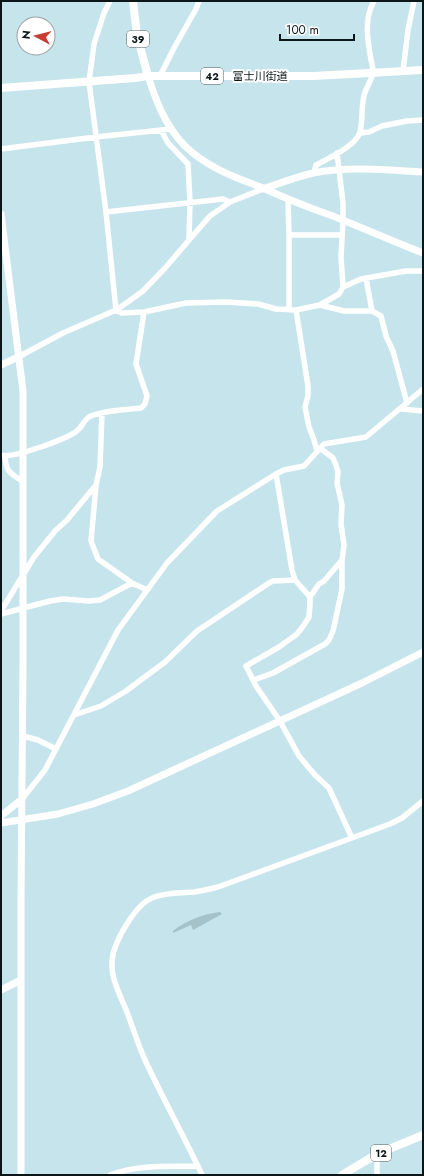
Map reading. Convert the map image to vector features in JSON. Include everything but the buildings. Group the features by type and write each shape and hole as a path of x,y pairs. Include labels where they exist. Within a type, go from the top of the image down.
{"main road":[{"name":"39","path":"133,1 137,35 148,76"},
{"name":"39","path":"138,1 148,76"},
{"name":"富士川街道","path":"1,88 148,76 314,76 423,70"},
{"name":"12","path":"342,1175 377,1154 423,1135"}],"street":[{"path":"110,1 94,44 89,82 106,212 116,310"},
{"path":"160,76 199,1"},
{"path":"314,173 316,165 338,153 355,141 360,133 364,95 373,72 369,54 367,30 371,6 374,1"},
{"path":"403,71 408,30 414,1"},
{"path":"148,76 158,105 171,129 184,145 208,164 231,176 423,252"},
{"path":"360,133 368,132 382,126 407,121 423,120"},
{"path":"1,148 96,136 171,129"},
{"path":"161,130 168,143 188,164 190,202 189,240"},
{"path":"116,310 121,313 144,312 186,303 226,302 258,304 276,309 296,310 320,305 339,294 343,287 341,257 343,203 338,153"},
{"path":"1,365 63,333 116,310 144,291 210,216 230,202 263,189 314,173 363,168 423,172"},
{"path":"106,212 223,199 230,202"},
{"path":"288,199 289,309"},
{"path":"1,214 3,239 20,356 23,391 21,1175"},
{"path":"289,235 342,235"},
{"path":"343,287 361,279 406,271 423,271"},
{"path":"366,278 372,311"},
{"path":"320,305 344,311 372,311 381,316 407,403"},
{"path":"254,680 273,672 325,644 329,640 333,631 342,589 342,560 344,545 341,524 342,505 337,483 338,472 333,458 318,449 309,427 305,407 308,396 308,386 296,310"},
{"path":"23,482 9,472 3,455 23,453 71,435 79,430 89,416 141,408 145,404 147,396 136,364 144,312"},
{"path":"1,816 22,799 45,770 118,630 167,562 217,511 276,474 284,470 304,466 324,444 366,437 423,389"},
{"path":"401,408 423,411"},
{"path":"102,413 100,467 96,485 91,541 98,559 132,583 148,590"},
{"path":"276,474 292,570 295,580 310,597"},
{"path":"1,611 34,557 96,485"},
{"path":"342,560 324,581 319,584 310,597 309,617 297,634 279,648 246,666 256,686 280,721 299,756 315,775 329,788 352,838"},
{"path":"74,715 101,706 126,691 165,662 197,632 269,583 273,581 295,580"},
{"path":"1,614 50,600 100,600 132,583"},
{"path":"1,823 58,814 93,804 128,791 362,683 423,652"},
{"path":"23,736 38,740 56,749"},
{"path":"202,1175 145,1059 118,990 113,973 113,951 135,911 143,903 160,895 196,892 218,887 390,824 402,818 423,801"},
{"path":"1,990 21,980"},
{"path":"377,1154 377,1175"},
{"path":"110,1175 123,1170 136,1168 198,1166"}],"shaded area":[{"path":"220,912 222,914 193,930 191,925 173,933 173,931 178,927 201,916"}]}
